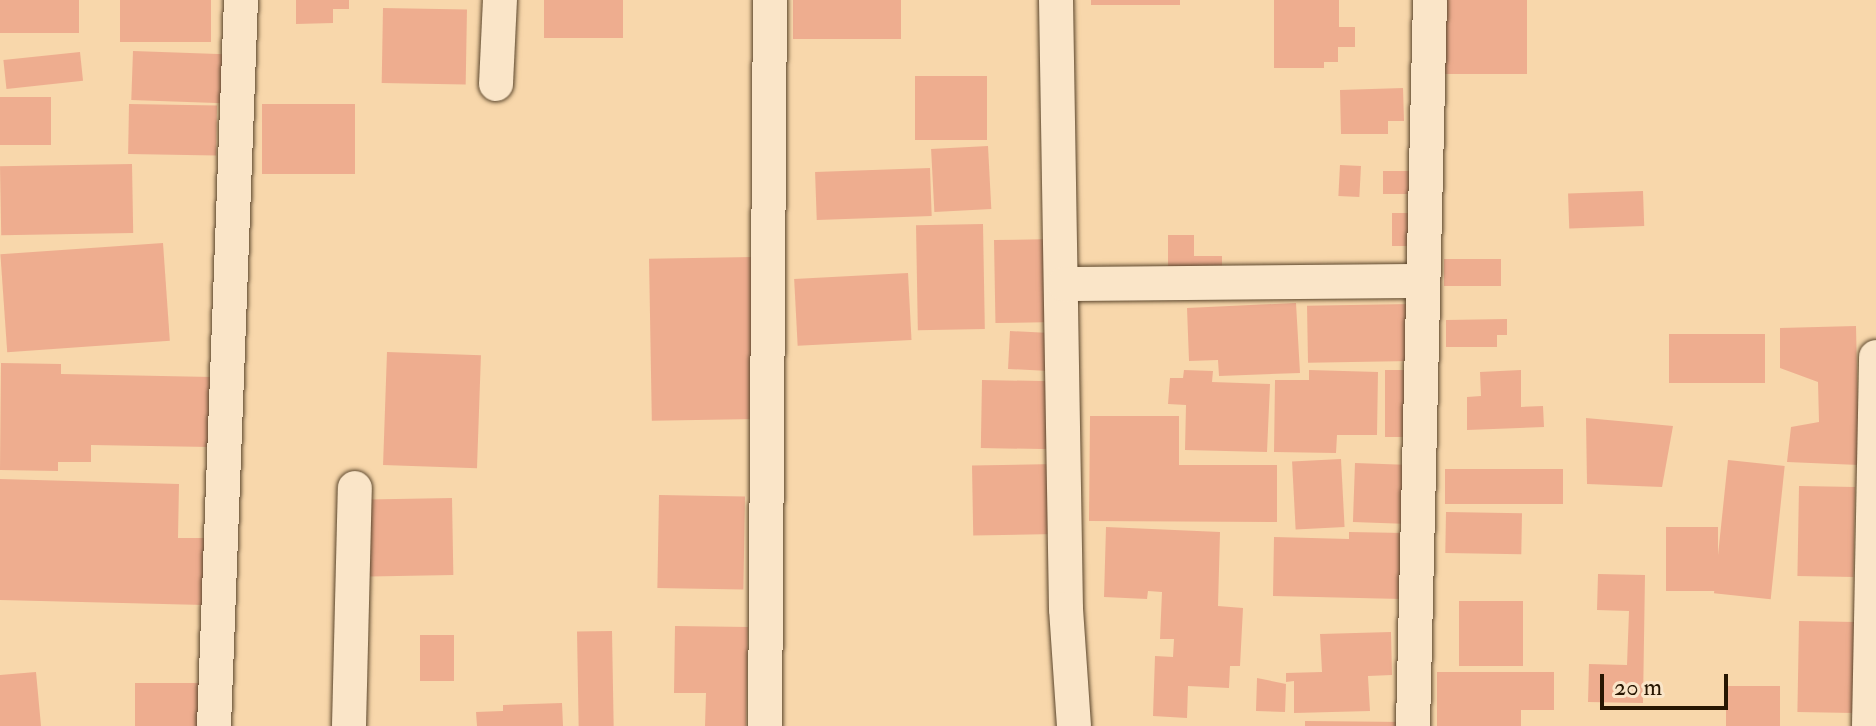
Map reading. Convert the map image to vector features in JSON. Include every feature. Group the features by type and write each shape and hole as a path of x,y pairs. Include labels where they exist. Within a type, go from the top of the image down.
{"street":[{"path":"214,726 241,0"},
{"path":"496,84 500,0"},
{"path":"765,726 770,0"},
{"path":"1056,0 1064,284 1066,609 1074,726"},
{"path":"1413,726 1430,0"},
{"path":"1064,284 1423,281"},
{"path":"1869,726 1876,357"},
{"path":"349,726 355,488"}],"building":[{"path":"0,0 79,0 79,33 0,33"},
{"path":"120,0 211,0 211,42 120,42"},
{"path":"296,0 349,0 349,9 333,9 333,23 296,24"},
{"path":"544,0 623,0 623,38 544,38"},
{"path":"793,0 901,0 901,39 793,39"},
{"path":"1091,0 1180,0 1180,5 1091,5"},
{"path":"1274,0 1339,0 1339,27 1355,27 1355,47 1338,47 1338,62 1324,62 1324,68 1274,68"},
{"path":"1437,0 1527,0 1527,74 1437,74"},
{"path":"383,8 467,9 466,84 382,83"},
{"path":"133,51 232,54 230,103 131,100"},
{"path":"80,52 83,81 6,89 3,60"},
{"path":"915,76 987,76 987,140 915,140"},
{"path":"1403,88 1404,121 1388,121 1388,134 1341,134 1340,90"},
{"path":"0,97 51,97 51,145 0,145"},
{"path":"129,104 217,106 216,156 128,154"},
{"path":"262,104 355,104 355,174 262,174"},
{"path":"988,146 991,209 934,212 931,149"},
{"path":"132,164 133,233 1,235 0,166"},
{"path":"1340,165 1361,166 1359,197 1338,196"},
{"path":"930,168 932,216 817,220 815,172"},
{"path":"1383,171 1415,171 1415,194 1383,194"},
{"path":"1643,191 1644,226 1569,229 1568,194"},
{"path":"1392,213 1416,213 1416,246 1392,246"},
{"path":"983,224 985,329 918,330 916,225"},
{"path":"1168,235 1194,235 1194,256 1222,256 1222,279 1168,280"},
{"path":"1056,239 1057,322 995,323 994,240"},
{"path":"163,243 170,341 7,352 0,254"},
{"path":"753,257 756,419 652,421 649,259"},
{"path":"1444,259 1501,259 1501,286 1444,286"},
{"path":"908,273 912,340 798,346 794,279"},
{"path":"1296,303 1300,373 1219,376 1218,360 1189,361 1187,308"},
{"path":"1410,304 1411,361 1308,363 1307,306"},
{"path":"1507,319 1507,335 1497,335 1497,347 1446,347 1446,320"},
{"path":"1856,326 1859,465 1787,462 1791,427 1819,422 1818,382 1780,368 1780,328"},
{"path":"1010,331 1055,333 1053,371 1008,369"},
{"path":"1669,334 1765,334 1765,383 1669,383"},
{"path":"387,352 481,355 477,468 383,465"},
{"path":"1,363 61,364 61,374 212,377 210,447 91,445 91,462 58,462 58,471 0,470"},
{"path":"1184,370 1213,371 1212,382 1270,384 1267,452 1185,450 1186,405 1168,404 1170,378 1183,378"},
{"path":"1309,370 1378,372 1377,435 1337,435 1336,453 1274,452 1275,380 1309,380"},
{"path":"1385,370 1412,370 1412,437 1385,437"},
{"path":"1521,370 1521,407 1543,406 1544,427 1467,430 1467,397 1481,396 1480,372"},
{"path":"982,380 1056,381 1055,449 981,448"},
{"path":"1090,416 1179,416 1179,465 1277,465 1277,522 1089,521"},
{"path":"1586,418 1673,426 1662,487 1587,484"},
{"path":"1341,459 1345,527 1296,529 1292,462"},
{"path":"1728,460 1785,466 1771,599 1714,593"},
{"path":"1355,463 1411,465 1409,524 1353,522"},
{"path":"1055,464 1056,534 973,535 972,465"},
{"path":"1445,469 1563,469 1563,504 1445,504"},
{"path":"0,479 179,484 178,538 206,538 204,605 0,600"},
{"path":"1799,486 1855,487 1853,577 1797,576"},
{"path":"659,495 745,497 743,589 657,588"},
{"path":"452,498 453,575 369,576 368,499"},
{"path":"1446,512 1522,513 1521,554 1445,553"},
{"path":"1106,527 1220,532 1218,606 1243,608 1240,666 1230,666 1229,688 1188,686 1187,718 1153,716 1155,656 1173,657 1174,639 1160,639 1162,592 1148,591 1147,599 1104,597"},
{"path":"1666,527 1718,527 1718,591 1666,591"},
{"path":"1349,532 1404,533 1402,599 1273,596 1274,537 1349,539"},
{"path":"1598,574 1645,575 1643,703 1588,702 1589,664 1627,665 1629,611 1597,610"},
{"path":"1459,601 1523,601 1523,666 1459,666"},
{"path":"1799,621 1855,622 1853,713 1797,712"},
{"path":"675,626 748,627 746,726 705,726 706,693 674,693"},
{"path":"612,631 614,726 579,726 577,632"},
{"path":"1391,632 1392,675 1368,676 1370,711 1294,713 1294,681 1286,682 1286,673 1322,672 1320,634"},
{"path":"420,635 454,635 454,681 420,681"},
{"path":"36,672 41,726 0,726 0,675"},
{"path":"1437,672 1554,672 1554,710 1521,710 1521,726 1437,726"},
{"path":"1257,678 1286,684 1285,712 1256,711"},
{"path":"135,683 199,683 199,726 135,726"},
{"path":"1726,686 1780,686 1780,726 1726,726"},
{"path":"562,703 563,726 477,726 476,712 503,711 503,705"},
{"path":"1305,721 1405,722 1405,726 1305,726"}]}
